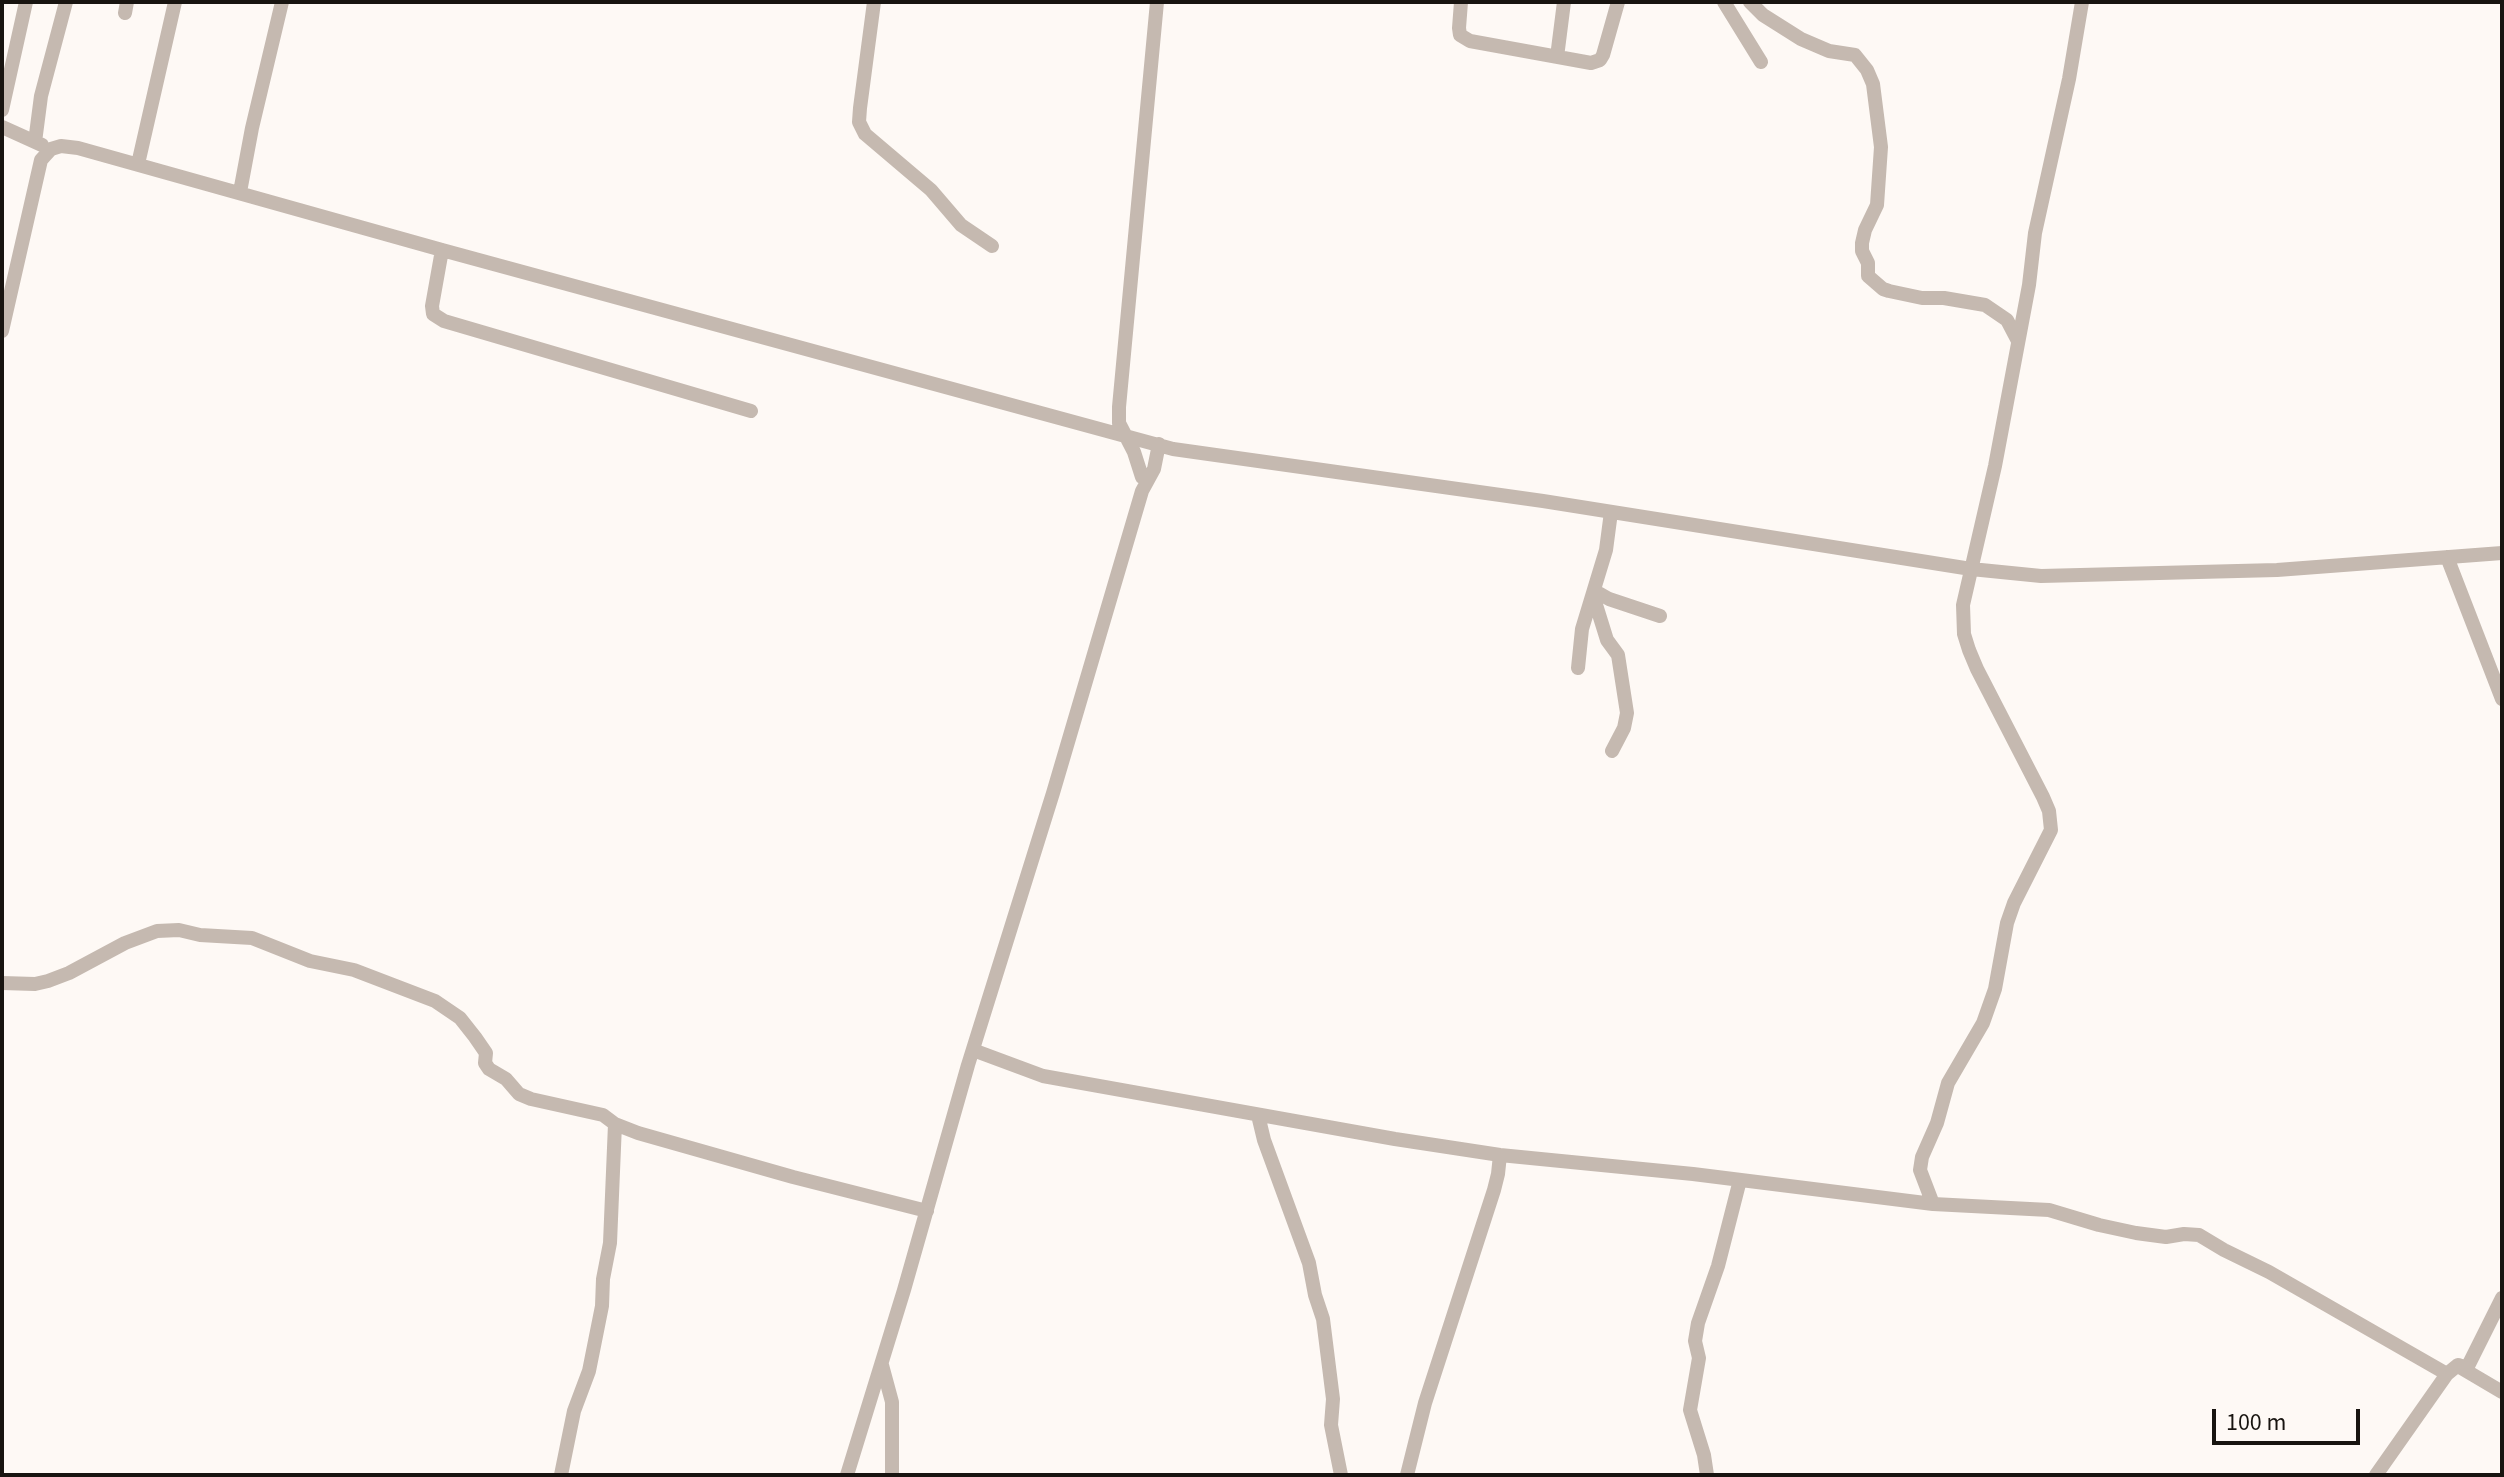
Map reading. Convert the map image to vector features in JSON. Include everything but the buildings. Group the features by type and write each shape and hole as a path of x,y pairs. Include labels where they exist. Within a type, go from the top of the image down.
{"street":[{"path":"2,110 26,2"},
{"path":"35,142 41,96 66,2"},
{"path":"138,164 175,2"},
{"path":"240,192 282,2"},
{"path":"874,2 859,122 865,134 938,197 961,225 992,246"},
{"path":"1146,479 1119,423 1119,407 1157,2"},
{"path":"1461,2 1460,35 1470,41 1591,63 1600,60 1618,2"},
{"path":"1557,57 1564,2"},
{"path":"1724,2 1761,62"},
{"path":"1750,2 1763,15 1801,39 1829,51 1855,55 1867,70 1873,84 1881,147 1877,205 1862,243 1868,276 1889,291 1985,305 2007,320 2018,341"},
{"path":"1933,1204 1920,1170 1922,1157 1937,1123 1948,1083 1983,1023 1995,989 2014,903 2051,830 2049,811 2043,797 1977,669 1964,634 1963,605 1981,516 1995,466 2031,273 2035,233 2069,79 2082,2"},
{"path":"2,127 51,149"},
{"path":"2,331 41,160 51,149 61,146 138,164 1160,445 1971,569 2041,576 2277,570 2502,553"},
{"path":"442,250 432,306 433,314 444,321 751,411"},
{"path":"847,1475 1146,479 1160,445"},
{"path":"1146,479 1160,445"},
{"path":"1578,668 1582,629 1606,550 1611,512"},
{"path":"2447,557 2502,699"},
{"path":"1594,593 1660,616"},
{"path":"1594,593 1607,640 1618,655 1627,713 1624,728 1612,751"},
{"path":"2,983 35,984 48,981 125,943 157,931 179,930 200,935 252,938 310,961 354,970 435,1001 460,1018 482,1046 489,1069 506,1079 519,1094 531,1099 603,1115 615,1124 793,1177 927,1211"},
{"path":"973,1050 1043,1076 1500,1155 1933,1204 2049,1210 2136,1233 2166,1237 2199,1235 2453,1370 2502,1392"},
{"path":"1258,1115 1264,1140 1305,1251 1323,1319 1333,1399 1331,1425 1341,1475"},
{"path":"561,1475 574,1411 589,1371 602,1306 603,1279 610,1243 615,1124"},
{"path":"1407,1475 1425,1403 1496,1182 1500,1155"},
{"path":"1707,1475 1690,1410 1699,1358 1695,1341 1740,1180"},
{"path":"2376,1475 2453,1370 2467,1368 2502,1298"},
{"path":"882,1363 892,1402 892,1475"}]}
